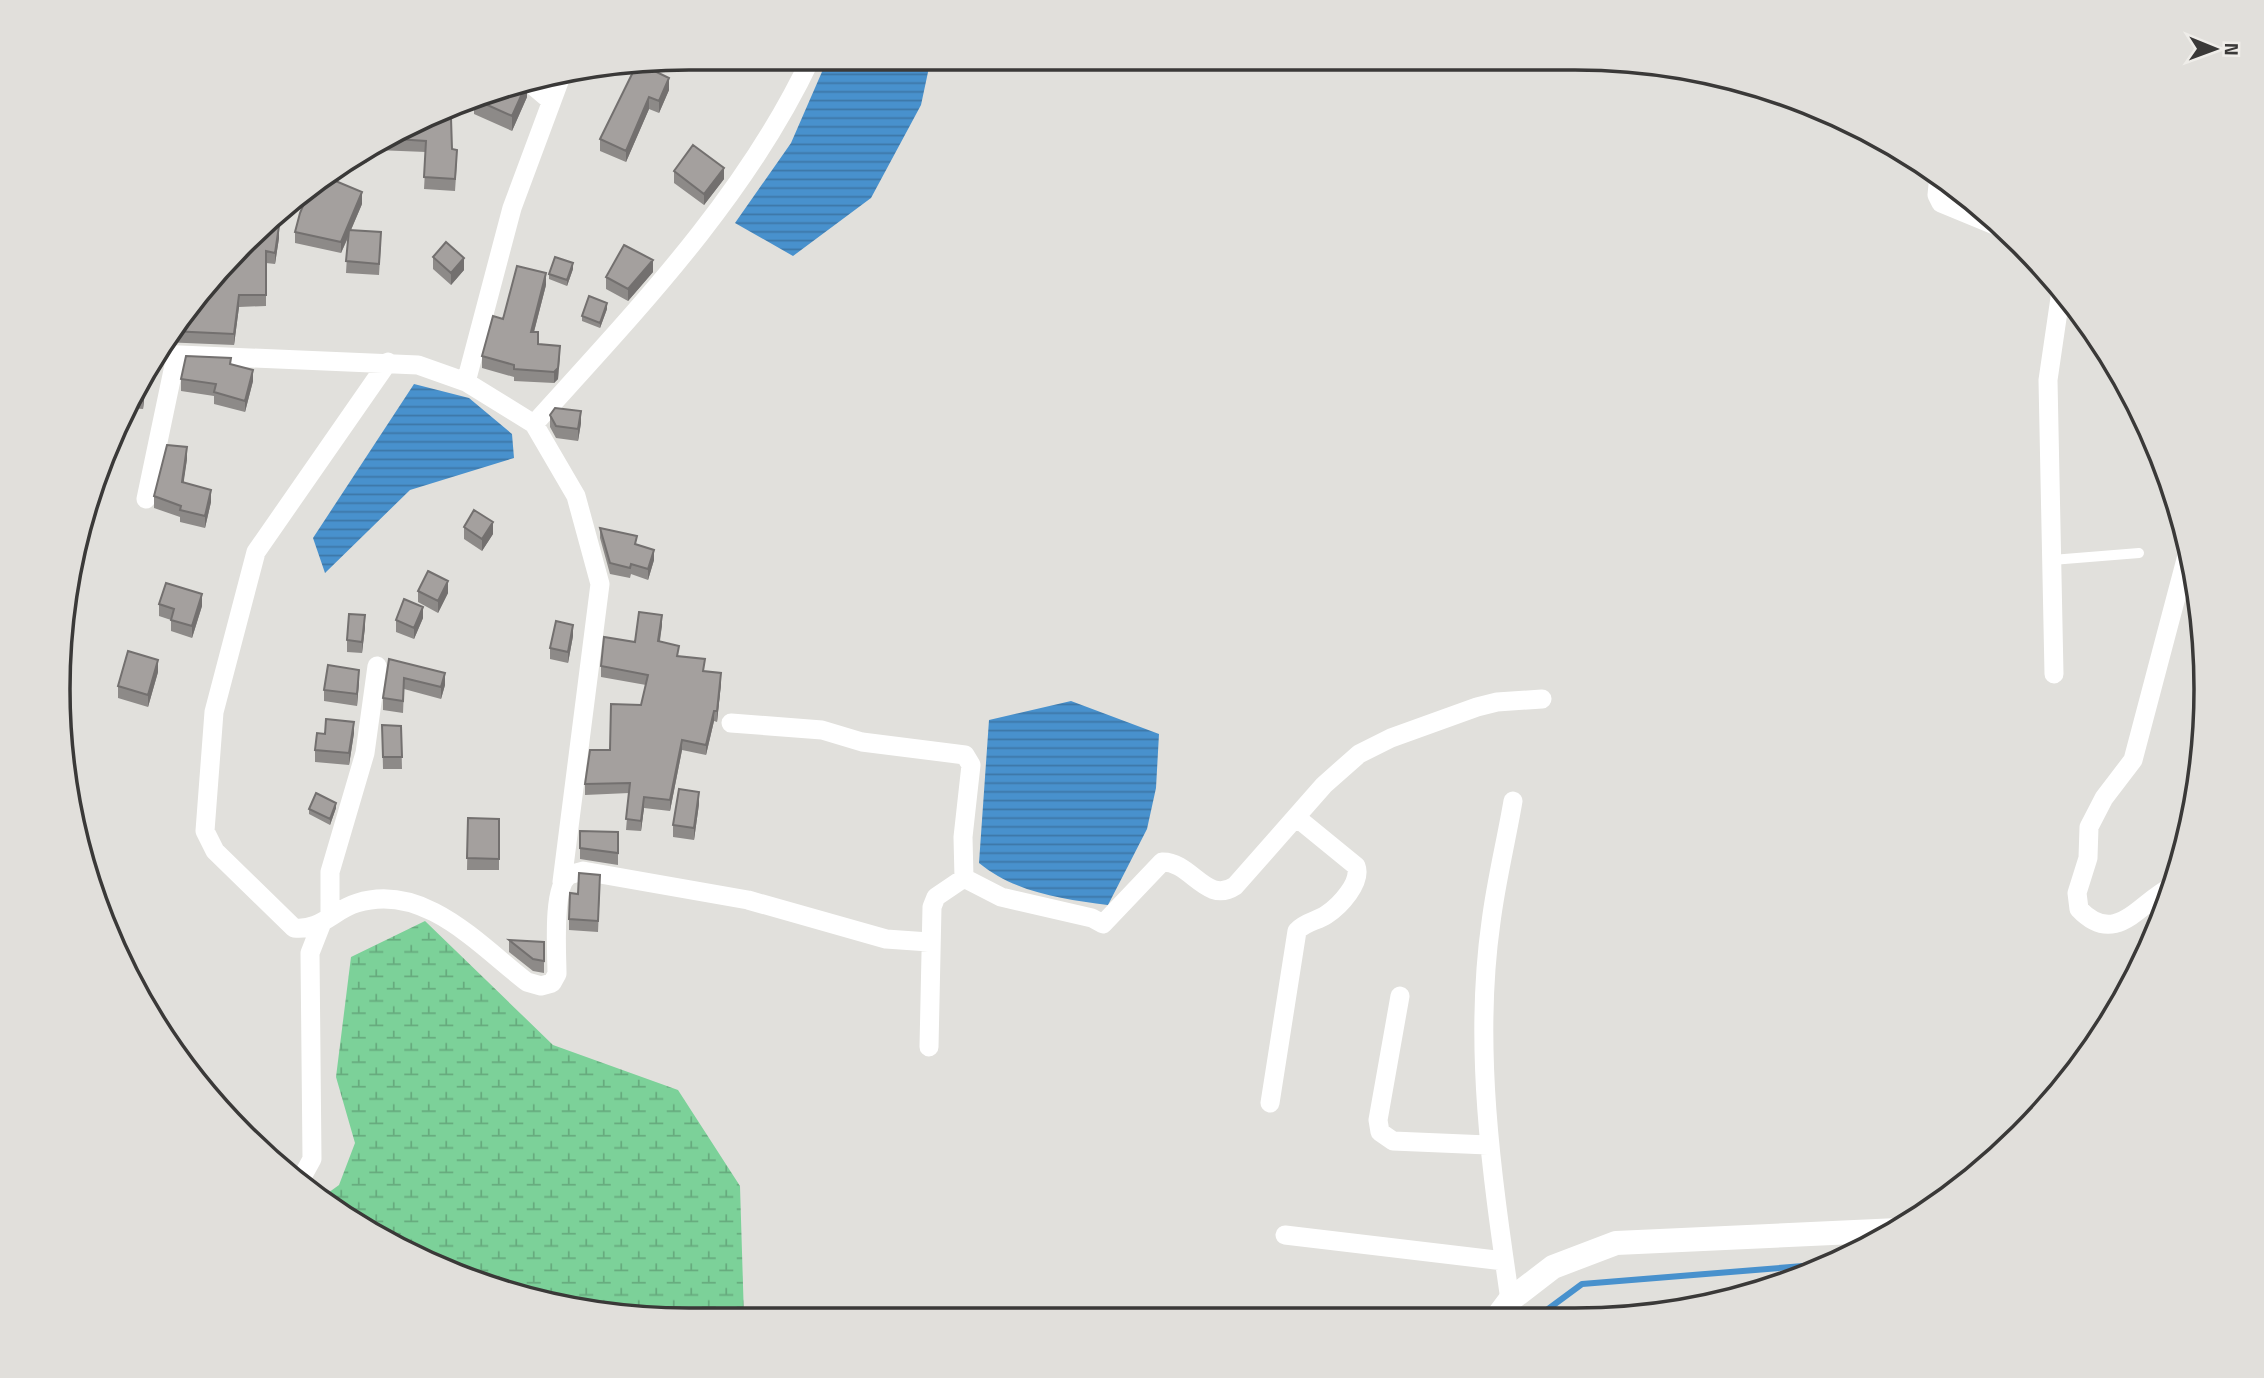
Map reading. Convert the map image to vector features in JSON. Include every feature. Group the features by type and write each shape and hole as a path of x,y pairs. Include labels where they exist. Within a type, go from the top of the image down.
{"street":[{"path":"534,424 653,291 731,191 793,97 805,70"},
{"path":"466,382 512,208 557,84"},
{"path":"537,89 550,100"},
{"path":"1938,188 1937,195 1941,203 1974,217"},
{"path":"2054,674 2048,380 2059,304"},
{"path":"168,355 388,362 418,365 466,382 534,424 576,495 600,584 562,883 558,897 557,974 552,983 541,986 527,982 438,913 421,904 368,900 352,904 306,929 293,928 215,851 205,831 214,712 256,552 388,362"},
{"path":"146,499 165,359"},
{"path":"2158,896 2120,922 2097,922 2079,909 2077,893 2088,858 2089,827 2100,806 2133,760 2184,578"},
{"path":"304,1173 312,1159 310,953 325,921 330,872 365,753 377,666"},
{"path":"964,878 1001,897 1091,918 1103,924 1162,862 1176,864 1211,890 1227,891 1338,770 1369,748 1477,707 1497,702 1542,699"},
{"path":"731,723 822,730 862,742 965,755 971,765 963,837 964,878"},
{"path":"1504,1308 1504,1261 1488,1145 1484,1035 1490,924 1513,801"},
{"path":"1270,1103 1297,930 1329,913 1357,881 1359,874 1356,866 1296,817"},
{"path":"562,883 569,875 583,871 748,900 886,939 929,942"},
{"path":"929,1047 929,942 935,899 964,878"},
{"path":"1400,996 1378,1120 1380,1132 1393,1141 1488,1145"},
{"path":"1504,1308 1553,1268 1616,1243 1873,1231"},
{"path":"1285,1235 1504,1261"}],"lane":[{"path":"2052,560 2139,553"}],"green space":[{"path":"425,921 553,1045 678,1090 740,1186 744,1308 649,1307 608,1303 529,1287 452,1261 415,1244 379,1225 329,1192 339,1185 355,1143 336,1077 351,957"}],"water":[{"path":"823,70 928,70 921,105 871,198 793,256 735,223 791,143"},
{"path":"414,384 469,398 512,434 514,458 410,490 325,573 313,538"},
{"path":"1071,701 1159,734 1156,788 1147,829 1108,905 1057,897 1024,888 979,863 989,720"}],"building":[{"path":"654,71 669,78 659,101 649,97 626,151 600,139 633,73"},
{"path":"522,93 512,116 486,104"},
{"path":"450,118 452,149 457,150 455,179 424,177 426,141 404,140"},
{"path":"693,145 724,168 704,194 674,171"},
{"path":"335,181 362,192 341,242 295,232 303,205"},
{"path":"279,226 275,253 266,251 266,295 239,295 234,334 184,332 251,251"},
{"path":"349,230 381,232 379,264 346,261"},
{"path":"446,242 464,258 451,273 433,257"},
{"path":"624,245 653,260 628,289 606,277"},
{"path":"555,257 573,263 567,280 549,274"},
{"path":"517,266 546,273 531,332 538,332 538,344 560,346 558,368 554,372 514,369 514,365 482,356 493,316 503,319"},
{"path":"589,296 607,303 600,323 582,316"},
{"path":"186,356 231,358 230,364 253,370 245,401 214,392 216,384 181,379"},
{"path":"555,408 581,411 578,429 556,426 550,415"},
{"path":"167,445 187,447 182,482 211,490 205,516 180,510 181,506 154,496"},
{"path":"474,510 493,522 482,539 464,527"},
{"path":"600,528 637,536 635,544 654,550 648,569 631,564 630,568 610,563"},
{"path":"428,571 448,581 438,601 418,591"},
{"path":"166,583 202,594 192,626 171,620 174,609 159,604"},
{"path":"404,599 423,607 414,628 396,620"},
{"path":"639,612 662,615 658,641 679,646 677,656 705,659 703,671 721,673 717,711 714,711 706,745 682,740 670,800 644,797 641,821 626,819 630,783 585,784 590,750 610,750 611,704 641,705 648,675 601,666 604,637 635,642"},
{"path":"349,614 365,615 362,642 347,640"},
{"path":"556,621 573,625 568,652 550,648"},
{"path":"128,651 158,660 148,695 118,686"},
{"path":"389,659 445,673 441,687 404,678 403,701 383,698"},
{"path":"328,665 359,670 357,694 324,690"},
{"path":"326,719 354,722 349,753 315,750 317,733 325,734"},
{"path":"382,725 401,726 402,757 383,757"},
{"path":"679,789 699,792 694,828 673,825"},
{"path":"316,793 336,803 330,819 309,809"},
{"path":"468,818 499,819 499,859 467,858"},
{"path":"580,831 618,832 618,853 580,848"},
{"path":"579,873 600,875 598,921 569,919 570,893 578,894"},
{"path":"509,940 544,942 544,961 533,959"}],"waterway":[{"path":"1549,1308 1582,1284 1797,1267"}]}
